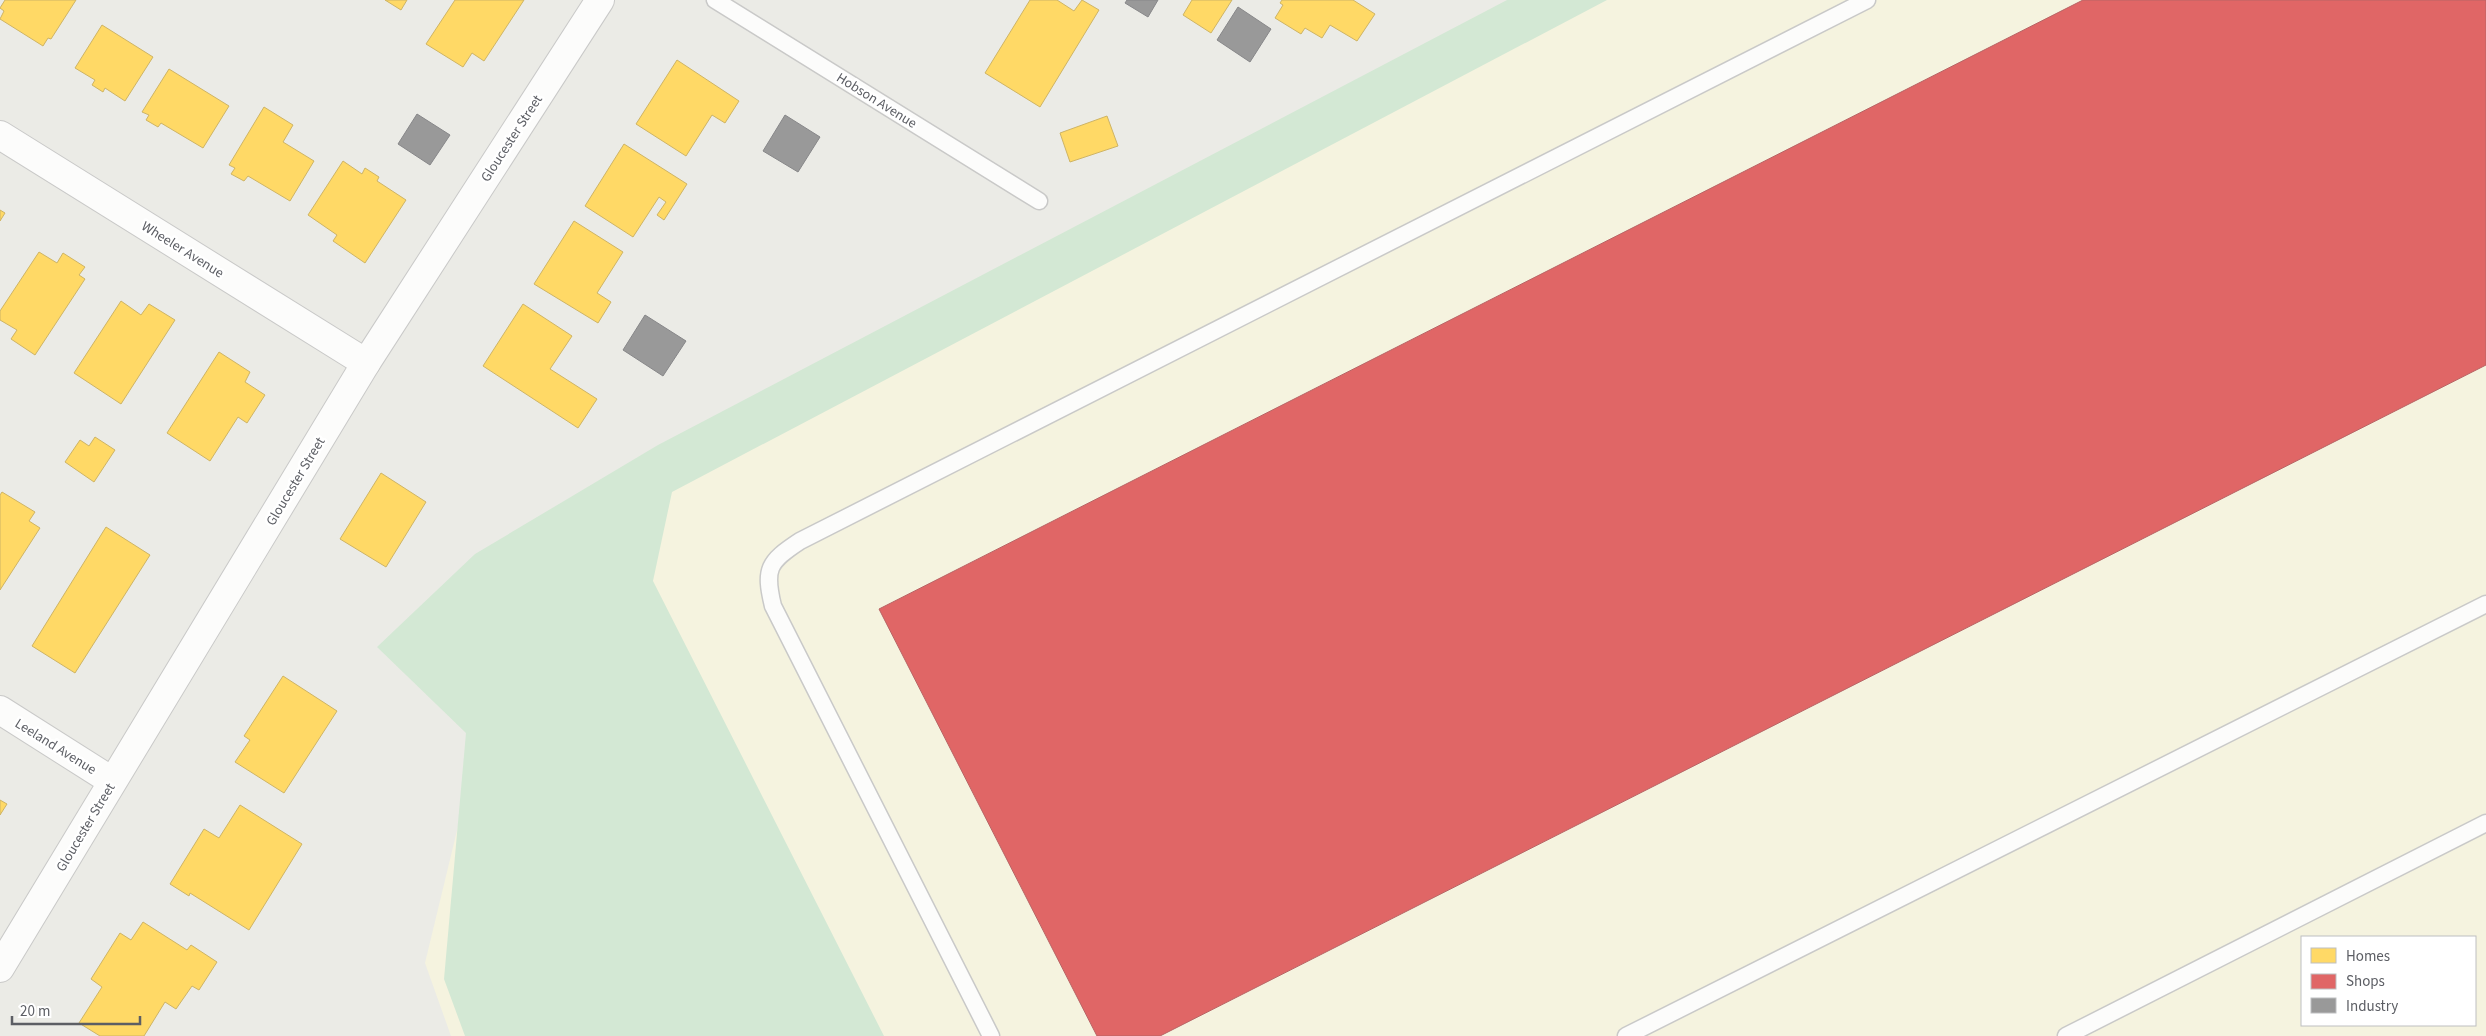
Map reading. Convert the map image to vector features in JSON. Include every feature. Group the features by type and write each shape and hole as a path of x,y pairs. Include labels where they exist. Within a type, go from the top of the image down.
{"street":[{"name":"Gloucester Street","path":"0,968 366,363 600,0"},
{"name":"Wheeler Avenue","path":"0,135 366,363"},
{"name":"Leeland Avenue","path":"0,710 112,781"}],"lane":[{"name":"Hobson Avenue","path":"715,0 1039,201"},
{"path":"991,1036 773,606 768,586 770,567 781,554 800,541 1867,0"},
{"path":"1626,1036 2486,604"},
{"path":"2066,1036 2486,823"}],"shaded area":[{"path":"1536,0 2486,0 2486,1036 451,1036 425,963 526,545"}],"green space":[{"path":"1507,0 1607,0 672,492 653,581 884,1036 465,1036 444,979 466,733 377,647 475,554 658,445"}],"building: Homes":[{"path":"5,0 76,0 51,39 48,38 43,46 0,19 4,11 0,8"},
{"path":"385,0 407,0 401,10"},
{"path":"455,0 524,0 484,61 472,53 463,67 426,44"},
{"path":"1030,0 1057,0 1074,11 1082,0 1099,10 1040,107 985,73"},
{"path":"1192,0 1232,0 1211,33 1183,15"},
{"path":"1282,0 1353,0 1375,14 1357,41 1330,25 1322,38 1305,28 1301,34 1275,18 1283,5 1280,3"},
{"path":"102,25 153,57 125,101 105,88 103,92 92,85 95,80 75,68"},
{"path":"677,60 739,101 725,123 712,115 686,156 636,124"},
{"path":"169,69 229,106 203,148 161,123 158,127 146,120 149,115 142,112"},
{"path":"264,107 293,125 283,142 314,161 290,201 248,176 244,181 231,174 235,168 229,165"},
{"path":"1107,116 1118,146 1070,162 1060,133"},
{"path":"624,144 687,184 664,220 657,215 666,202 659,197 633,237 585,206"},
{"path":"343,161 362,174 365,168 379,177 377,181 406,200 365,263 333,241 337,235 308,215"},
{"path":"0,210 5,213 0,221"},
{"path":"574,221 623,252 597,293 611,302 598,323 534,284"},
{"path":"39,252 57,263 63,253 85,267 79,275 85,279 35,355 11,339 17,330 0,320 0,311"},
{"path":"121,301 141,315 149,304 175,320 121,404 74,373"},
{"path":"523,304 572,336 550,369 597,399 578,428 483,366"},
{"path":"219,352 250,372 245,382 265,395 247,423 238,417 210,461 167,433"},
{"path":"95,437 115,450 94,482 65,462 80,440 89,446"},
{"path":"381,473 426,502 386,567 340,539"},
{"path":"2,492 35,512 29,521 40,528 0,590 0,495"},
{"path":"106,527 150,555 75,673 32,646"},
{"path":"283,676 337,711 284,793 235,762 250,740 244,736"},
{"path":"0,800 7,804 0,815"},
{"path":"240,805 302,844 249,930 190,893 189,896 170,884 204,829 219,838"},
{"path":"143,922 187,950 191,945 217,962 199,990 192,986 176,1009 165,1002 144,1036 100,1036 79,1023 102,987 91,979 120,933 131,940"}],"building: Shops":[{"path":"2083,0 2486,0 2486,365 1160,1036 1097,1036 879,609"}],"building: Industry":[{"path":"1127,0 1158,0 1148,17 1125,3"},
{"path":"1238,7 1271,29 1250,62 1217,40"},
{"path":"417,114 450,135 430,165 398,144"},
{"path":"785,115 820,137 798,172 763,151"},
{"path":"645,315 686,341 663,376 623,350"}]}
